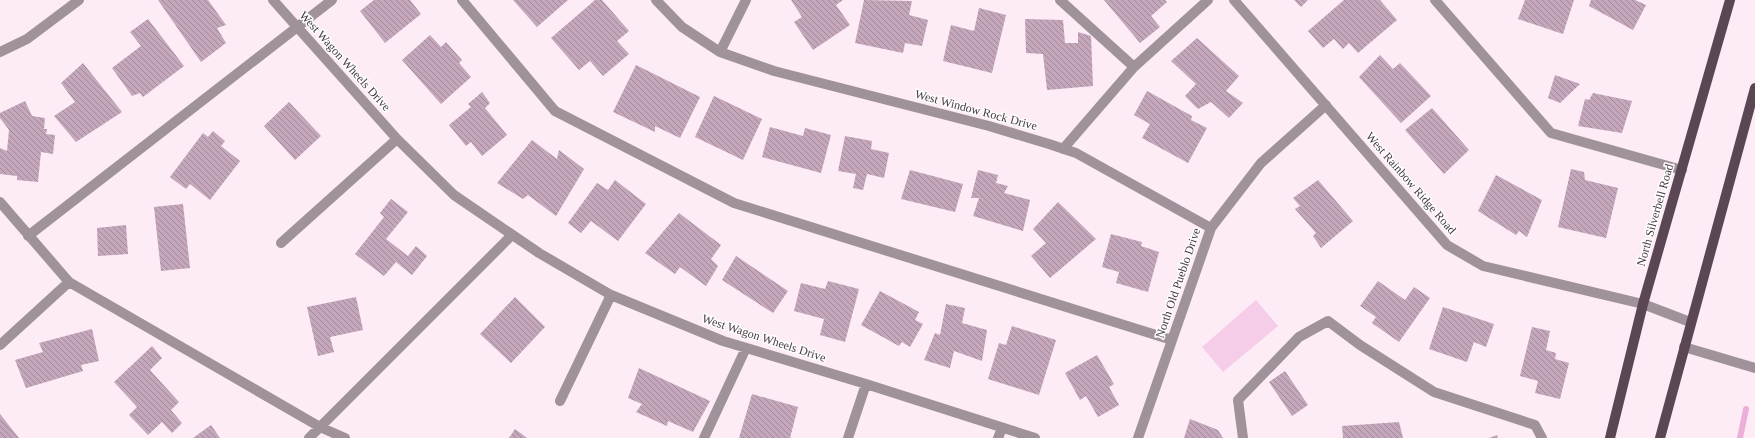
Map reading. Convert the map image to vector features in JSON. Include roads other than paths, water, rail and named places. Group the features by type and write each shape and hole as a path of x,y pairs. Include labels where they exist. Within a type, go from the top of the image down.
{"main road":[{"name":"North Silverbell Road","path":"1610,438 1643,304 1730,0"},
{"path":"1660,438 1690,322 1755,88"}],"street":[{"path":"0,52 27,39 79,0"},
{"name":"West Wagon Wheels Drive","path":"273,0 397,140 454,195 539,253 611,295 723,341 866,384 1035,438"},
{"path":"28,236 332,0"},
{"path":"462,0 555,111 734,203 1172,340"},
{"name":"West Window Rock Drive","path":"656,0 682,27 720,52 774,72 989,126 1076,153 1211,228"},
{"path":"720,52 746,0"},
{"path":"1060,0 1134,67"},
{"path":"1063,149 1134,67 1208,0"},
{"name":"West Rainbow Ridge Road","path":"1234,0 1447,245 1483,266 1643,304 1690,322"},
{"path":"1435,0 1551,133 1682,170"},
{"name":"North Old Pueblo Drive","path":"1138,438 1211,228 1261,163 1326,106"},
{"path":"282,243 397,140"},
{"path":"0,202 69,282 320,427 345,438"},
{"path":"309,438 512,235"},
{"path":"0,345 69,282"},
{"path":"560,401 611,295"},
{"path":"1243,438 1238,400 1300,337 1328,321 1360,345 1434,392 1535,425 1542,438"},
{"path":"1684,346 1755,368"},
{"path":"704,438 746,348"},
{"path":"848,438 866,384"},
{"path":"998,438 1002,428"}],"waterway":[{"path":"1740,438 1746,409"}]}
